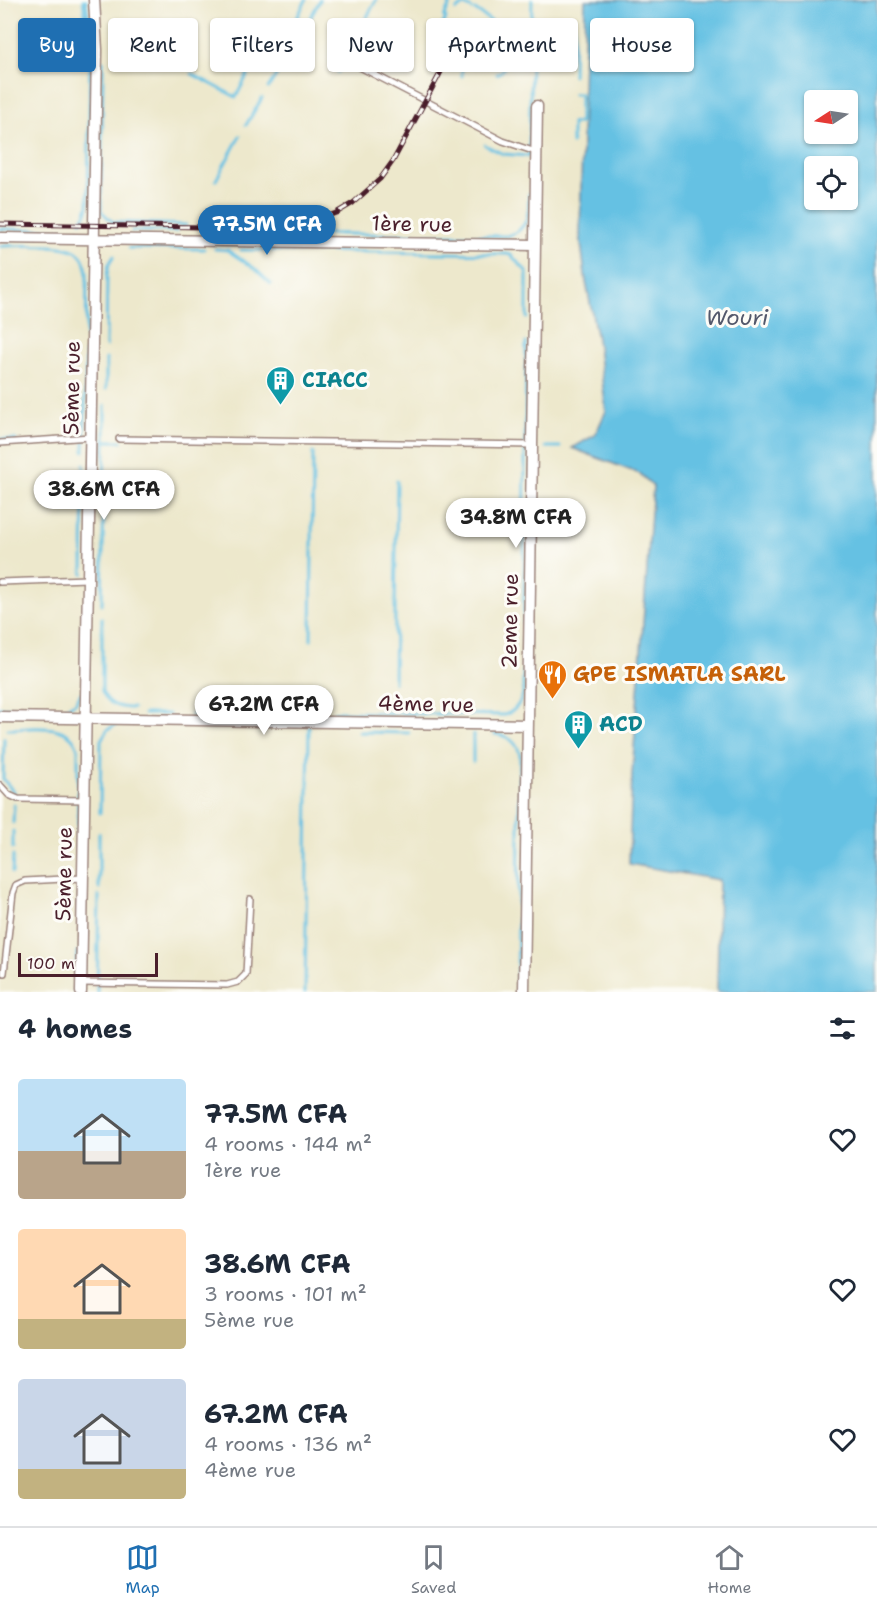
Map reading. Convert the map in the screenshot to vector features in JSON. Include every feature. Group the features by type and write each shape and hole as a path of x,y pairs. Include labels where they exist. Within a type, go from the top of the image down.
{"street":[{"name":"5ème rue","path":"81,987 97,50 94,0"},
{"name":"2eme rue","path":"524,992 537,106"},
{"name":"1ère rue","path":"0,238 535,245"},
{"name":"4ème rue","path":"0,717 528,725"}],"lane":[{"path":"369,72 503,141 536,152"},
{"path":"0,443 91,437"},
{"path":"120,439 532,445"},
{"path":"0,582 88,579"},
{"path":"0,785 9,795 18,799 85,800"},
{"path":"4,973 13,893 16,885 25,881 83,878"},
{"path":"81,987 227,985 238,982 246,975 250,899"}],"water":[{"name":"Wouri","path":"585,0 877,0 877,992 717,992 719,880 629,864 632,775 653,486 640,474 572,448 595,435 606,411 597,339 580,236"}],"waterway":[{"path":"83,0 85,18"},
{"path":"81,221 88,206 90,29 86,0"},
{"path":"297,18 306,0"},
{"path":"310,18 320,0"},
{"path":"366,18 376,0"},
{"path":"452,0 440,30 462,41 462,76"},
{"path":"532,0 532,18"},
{"path":"456,10 464,5 472,9"},
{"path":"475,10 501,28 505,66 497,74"},
{"path":"103,61 101,211 113,222 186,225"},
{"path":"192,74 236,97 254,62 277,74 268,88"},
{"path":"529,156 531,72"},
{"path":"572,143 572,123 580,123 580,94 574,94"},
{"path":"246,125 262,98"},
{"path":"216,180 240,136"},
{"path":"485,145 503,154 528,156"},
{"path":"203,232 507,236 520,230 524,225 528,214 529,194"},
{"path":"0,229 63,230"},
{"path":"132,231 176,231"},
{"path":"0,246 62,247 79,254 84,261 87,273 86,337"},
{"path":"129,248 204,249"},
{"path":"215,249 228,250"},
{"path":"227,250 254,268 271,284"},
{"path":"241,250 511,255 527,272 527,318"},
{"path":"107,275 109,264 114,256"},
{"path":"106,346 107,276"},
{"path":"334,712 504,715 514,710 520,701 523,694 526,343"},
{"path":"84,451 86,350"},
{"path":"106,359 106,389"},
{"path":"105,405 105,441 121,441"},
{"path":"0,439 16,440"},
{"path":"102,604 105,441"},
{"path":"546,447 560,447"},
{"path":"311,640 313,453"},
{"path":"83,574 84,464"},
{"path":"394,683 397,481"},
{"path":"102,618 102,691 107,700 114,705 133,708"},
{"path":"0,708 63,709 75,703 81,693"},
{"path":"144,714 169,714"},
{"path":"191,715 280,716"},
{"path":"100,813 101,740 107,730 118,723"},
{"path":"305,992 309,726"},
{"path":"7,729 49,728 68,734 74,740 78,750 78,849"},
{"path":"359,732 409,733"},
{"path":"473,734 473,762"},
{"path":"495,734 512,740 520,755 517,992"},
{"path":"4,738 3,779 14,792 14,796"},
{"path":"13,823 14,805"},
{"path":"13,831 13,848"},
{"path":"99,833 99,888"},
{"path":"12,873 13,856"},
{"path":"97,992 99,896"},
{"path":"75,992 77,952"}],"railway":[{"path":"0,224 205,227 296,225 315,221 353,203 380,179 393,161 441,72"}],"place":[{"name":"CIACC","path":"281,406"},
{"name":"GPE ISMATLA SARL","path":"552,700"},
{"name":"ACD","path":"578,750"}]}
